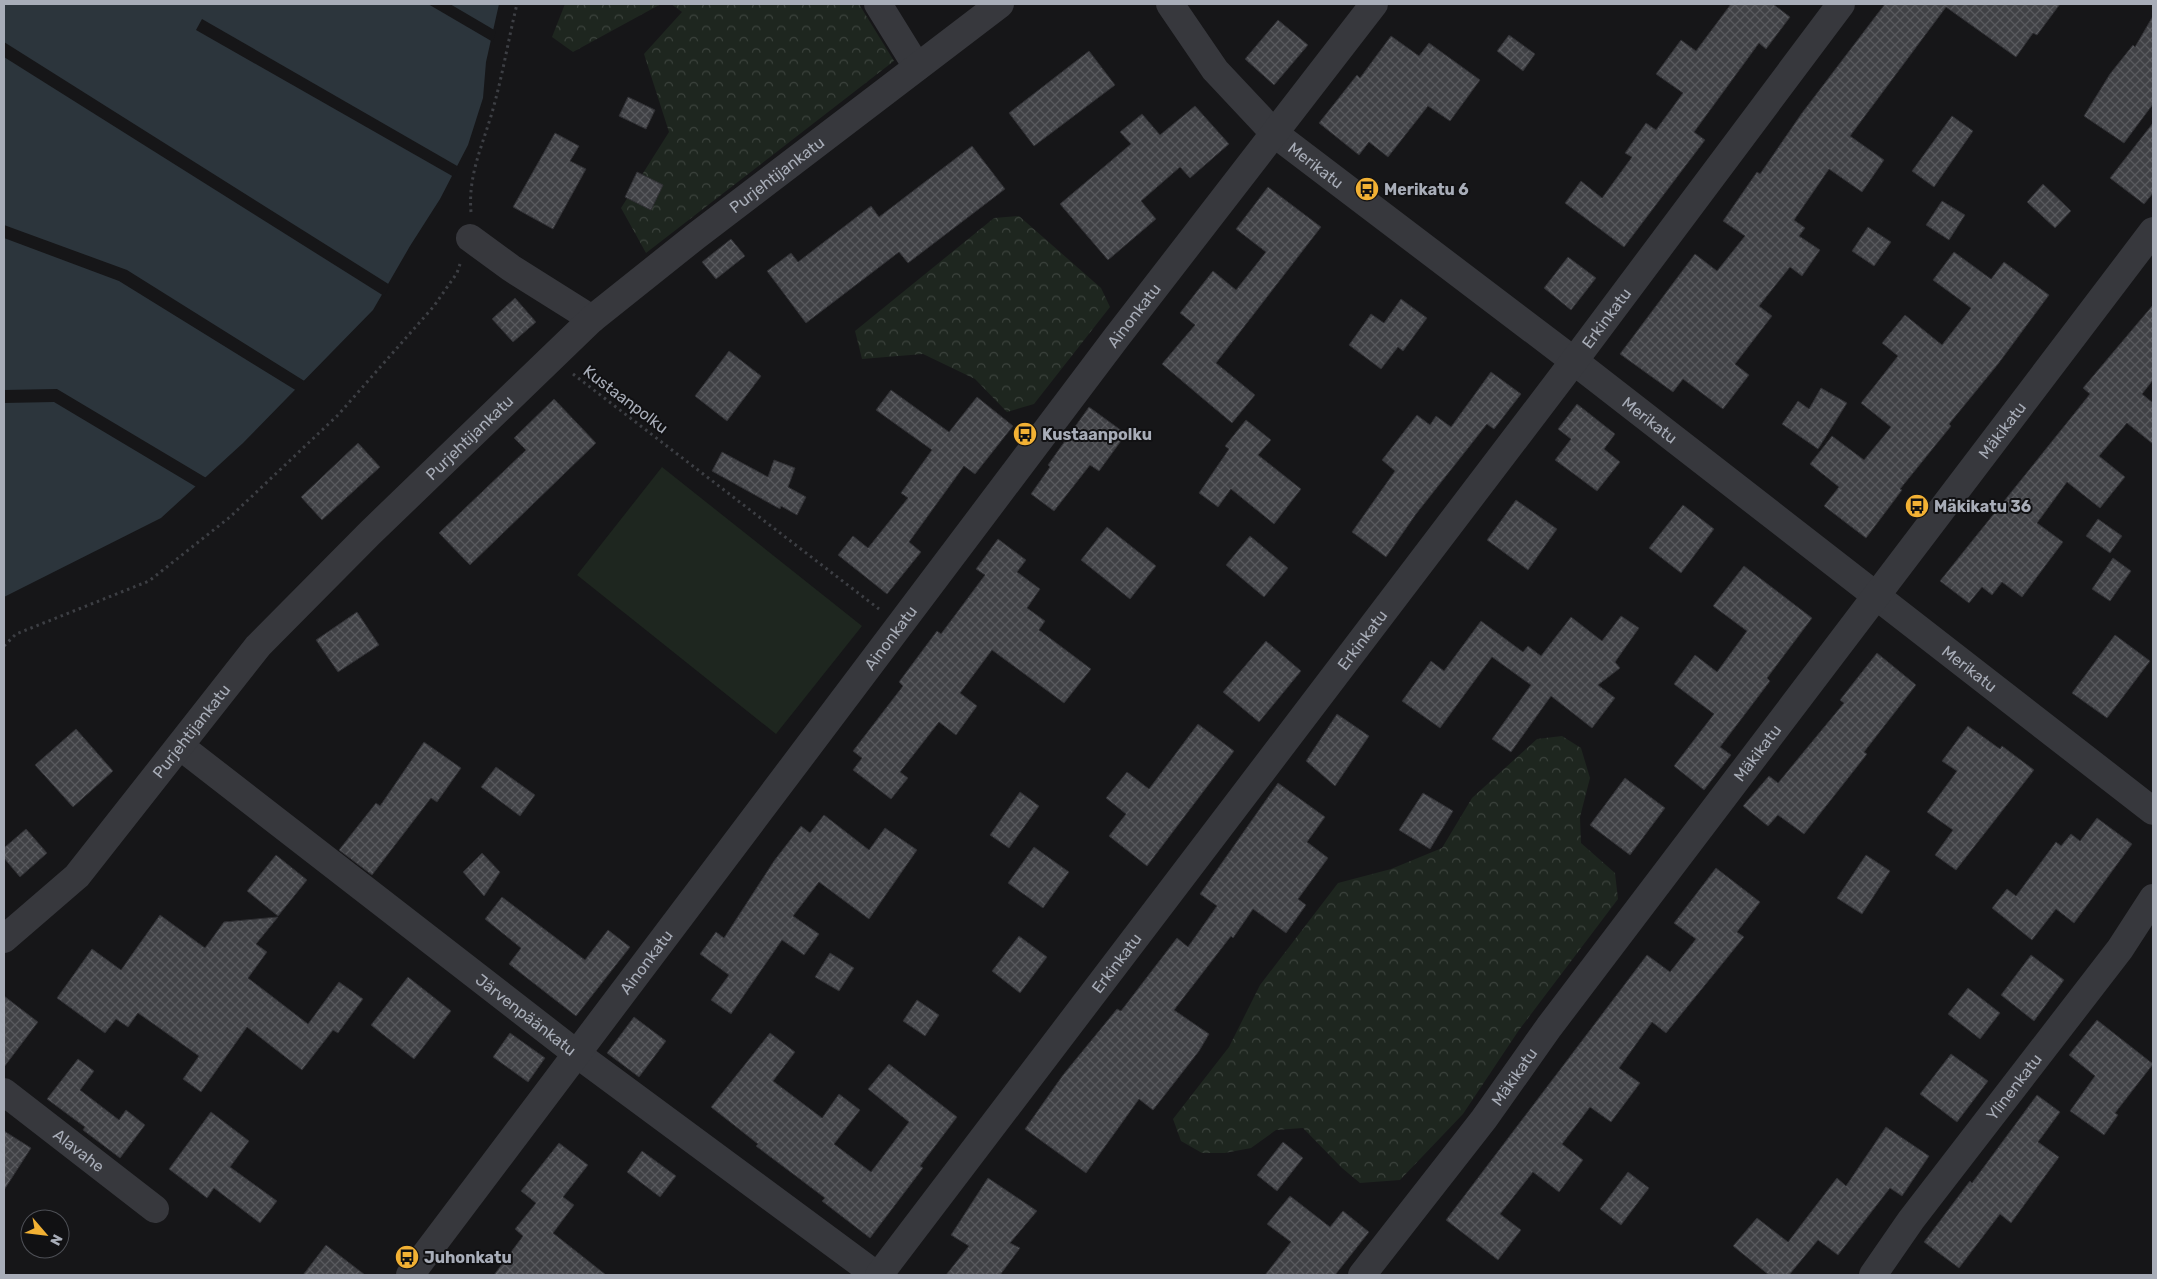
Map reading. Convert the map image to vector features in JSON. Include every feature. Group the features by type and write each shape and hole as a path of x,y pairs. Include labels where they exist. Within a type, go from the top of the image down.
{"street":[{"path":"878,4 917,67"},
{"name":"Purjehtijankatu","path":"4,938 77,876 258,646 370,533 592,320 1000,4"},
{"name":"Merikatu","path":"1170,4 1215,70 1276,134 1574,361 2153,811"},
{"name":"Ainonkatu","path":"410,1275 1116,338 1276,134 1374,4"},
{"name":"Erkinkatu","path":"877,1275 1574,361 1841,4"},
{"name":"Mäkikatu","path":"1362,1275 1484,1119 1549,1027 1874,596 2153,231"},
{"path":"470,238 511,268 592,320"},
{"name":"Järvenpäänkatu","path":"180,746 577,1054 877,1275"},
{"name":"Ylinenkatu","path":"1873,1275 1912,1220 2120,948 2153,898"},
{"name":"Alavahe","path":"4,1092 155,1209"}],"path":[{"path":"4,646 16,634 149,581 230,517 338,415 434,306 457,273 470,238 472,216 470,193 473,169 491,115 517,4"},
{"name":"Kustaanpolku","path":"552,358 900,624"}],"green space":[{"path":"565,4 661,4 573,52 552,37"},
{"path":"671,4 859,4 894,61 646,253 621,208 669,132 644,54 682,12"},
{"path":"1019,216 1101,288 1110,307 1034,404 1007,412 975,379 923,354 862,359 855,331 994,218"},
{"path":"662,467 862,626 776,734 577,575"},
{"path":"1562,736 1581,748 1590,778 1580,817 1581,843 1615,873 1618,899 1519,1030 1463,1114 1400,1180 1360,1183 1342,1168 1303,1128 1276,1130 1251,1148 1225,1153 1202,1153 1181,1141 1173,1119 1229,1047 1260,985 1338,883 1391,869 1442,848 1472,798 1537,739"}],"shaded area":[{"path":"4,4 499,4 486,62 483,98 468,145 440,199 373,310 243,443 161,518 4,597"}],"pier":[{"path":"428,4 450,4 496,31 493,42"},
{"path":"202,19 459,167 454,177 196,30"},
{"path":"4,42 390,285 384,296 4,57"},
{"path":"4,225 127,270 306,382 297,391 119,281 4,238"},
{"path":"57,389 208,479 198,488 54,402 4,403 4,390"}],"building":[{"path":"1731,4 1773,4 1790,17 1766,49 1759,43 1694,132 1705,140 1624,247 1565,203 1581,181 1602,198 1632,157 1625,153 1646,123 1656,130 1683,93 1656,74 1681,40 1696,51"},
{"path":"1885,4 2060,4 2037,35 2033,33 2016,57 1946,7 1850,136 1884,160 1862,192 1829,169 1794,220 1805,228 1799,236 1820,250 1802,276 1790,267 1759,306 1772,316 1735,364 1749,375 1723,409 1683,379 1673,392 1620,354 1695,254 1717,271 1745,236 1723,221 1757,172 1760,174 1802,113"},
{"path":"2153,16 2153,104 2124,143 2084,116 2110,74 2133,45 2135,47"},
{"path":"1278,20 1308,45 1274,85 1245,59"},
{"path":"1509,35 1535,54 1523,71 1497,51"},
{"path":"1391,36 1419,56 1429,43 1480,80 1450,121 1428,106 1388,157 1369,142 1359,155 1319,123 1357,75 1360,78"},
{"path":"1089,51 1115,85 1034,146 1009,113"},
{"path":"628,97 655,110 646,129 619,116"},
{"path":"1195,106 1229,144 1190,178 1180,167 1141,201 1156,219 1108,260 1060,204 1131,144 1120,132 1142,114 1160,135"},
{"path":"1952,116 1973,131 1934,187 1912,171"},
{"path":"2153,123 2153,193 2144,204 2110,178"},
{"path":"555,133 579,146 570,161 586,169 553,229 513,207"},
{"path":"972,146 1005,189 908,263 899,252 806,323 767,271 791,253 798,262 871,206 879,217"},
{"path":"637,172 663,185 651,210 625,197"},
{"path":"2043,184 2071,211 2055,228 2027,202"},
{"path":"1268,187 1321,227 1216,363 1255,395 1232,423 1162,364 1195,325 1180,313 1213,271 1236,290 1266,252 1236,229"},
{"path":"1942,201 1965,215 1949,240 1926,225"},
{"path":"1868,227 1891,242 1874,266 1852,251"},
{"path":"731,239 745,256 716,279 702,262"},
{"path":"1954,252 1991,279 2004,262 2049,295 1998,364 1949,424 1951,426 1900,489 1902,490 1866,538 1824,506 1839,487 1810,464 1832,436 1864,460 1891,427 1861,403 1898,356 1882,343 1905,315 1942,345 1971,308 1933,280"},
{"path":"1568,257 1596,278 1571,310 1544,288"},
{"path":"515,298 536,322 513,342 492,319"},
{"path":"1401,299 1427,318 1403,351 1398,347 1381,369 1349,345 1371,314 1384,323"},
{"path":"2153,305 2153,380 2142,394 2153,403 2153,444 2127,423 2099,456 2125,477 2100,508 2067,482 2037,523 2063,542 2022,597 2002,582 1992,595 1982,587 1969,603 1940,581 2090,394 2083,388"},
{"path":"729,351 761,376 727,421 695,396"},
{"path":"1491,372 1521,394 1494,429 1487,424 1416,514 1386,557 1352,532 1395,471 1382,460 1417,415 1430,425 1436,416 1451,427"},
{"path":"1821,388 1847,403 1818,449 1782,424 1798,401 1809,409"},
{"path":"891,390 949,432 977,397 1013,426 975,474 964,466 909,542 921,552 887,594 838,555 853,536 868,548 908,498 901,493 932,450 876,410"},
{"path":"554,399 596,443 470,565 439,533 526,450 514,438"},
{"path":"1577,404 1615,434 1604,449 1620,462 1597,491 1555,460 1571,439 1558,429"},
{"path":"1089,407 1126,434 1099,471 1090,465 1054,511 1031,494 1050,467 1048,465"},
{"path":"1246,420 1271,440 1258,455 1301,489 1274,524 1231,489 1218,507 1199,493 1229,449 1225,446"},
{"path":"358,443 380,467 322,520 301,497"},
{"path":"722,452 768,477 774,460 795,468 788,487 806,497 797,515 781,506 780,509 712,471"},
{"path":"1516,500 1557,529 1528,570 1487,540"},
{"path":"1683,505 1714,529 1681,573 1649,548"},
{"path":"2098,519 2122,536 2110,553 2086,536"},
{"path":"1107,527 1156,566 1130,599 1081,560"},
{"path":"1250,536 1288,568 1264,597 1226,565"},
{"path":"998,539 1026,560 1017,572 1040,589 1027,608 1045,621 1039,630 1091,669 1064,703 992,650 960,693 977,706 956,735 939,722 900,772 908,778 891,799 853,770 862,758 853,751 903,686 899,682 937,631 941,634 985,575 976,569"},
{"path":"2113,558 2131,571 2110,601 2092,589"},
{"path":"1744,566 1812,618 1767,678 1770,681 1720,747 1731,755 1704,790 1674,766 1714,714 1674,684 1695,655 1717,672 1747,631 1713,606"},
{"path":"357,612 379,645 338,672 316,640"},
{"path":"1621,616 1639,628 1615,662 1620,668 1598,685 1615,698 1592,728 1551,696 1511,752 1492,739 1531,685 1492,657 1440,728 1402,701 1431,661 1444,671 1481,621 1523,652 1528,646 1541,656 1571,617 1602,641"},
{"path":"2115,635 2150,661 2107,718 2072,693"},
{"path":"1266,641 1301,671 1259,722 1223,692"},
{"path":"1877,653 1916,685 1864,752 1867,754 1804,834 1778,815 1768,826 1743,806 1769,776 1778,783 1844,703 1840,700"},
{"path":"1337,714 1369,736 1335,786 1306,761"},
{"path":"1198,724 1234,751 1147,866 1109,836 1126,814 1106,798 1127,772 1149,789"},
{"path":"1968,726 2000,749 2002,746 2034,770 1956,870 1935,855 1953,830 1927,812 1957,771 1942,761"},
{"path":"76,729 113,771 73,807 35,765"},
{"path":"424,742 461,768 437,802 431,798 372,875 339,850 376,803 380,806"},
{"path":"496,767 535,795 520,816 481,787"},
{"path":"1625,778 1665,808 1630,855 1590,825"},
{"path":"1278,783 1325,817 1307,842 1328,858 1298,899 1306,905 1286,933 1253,909 1233,938 1231,936 1174,1010 1209,1034 1199,1051 1153,1110 1139,1099 1086,1173 1025,1129 1063,1075 1117,1009 1121,1011 1177,938 1188,947 1217,906 1200,894"},
{"path":"1020,792 1039,806 1009,848 990,835"},
{"path":"1423,793 1453,811 1430,849 1399,830"},
{"path":"824,815 869,850 885,828 917,850 869,919 819,882 793,916 819,934 804,955 782,940 731,1014 711,1000 729,975 700,954 716,932 724,938 774,861 801,826 810,833"},
{"path":"2097,818 2132,844 2074,923 2056,909 2032,940 1992,908 2007,889 2016,896 2056,842 2061,846 2071,834 2080,841"},
{"path":"26,829 47,853 20,877 4,858 4,848"},
{"path":"1034,847 1069,872 1043,908 1008,883"},
{"path":"482,853 500,872 484,896 463,872"},
{"path":"276,855 307,880 278,916 247,891"},
{"path":"1866,855 1890,871 1862,914 1837,898"},
{"path":"1716,868 1760,902 1737,932 1744,937 1666,1033 1652,1022 1619,1068 1640,1083 1611,1122 1590,1107 1562,1144 1583,1160 1559,1192 1533,1172 1500,1214 1521,1230 1498,1260 1446,1220 1647,955 1670,972 1696,939 1674,923"},
{"path":"502,897 585,960 608,930 630,947 576,1016 509,964 521,948 485,919"},
{"path":"160,915 205,948 224,922 278,917 256,944 267,952 248,978 308,1024 339,982 363,999 338,1033 333,1030 302,1070 247,1027 201,1092 183,1079 199,1056 138,1013 128,1027 116,1019 105,1033 57,998 92,949 121,970"},
{"path":"1019,936 1047,957 1020,993 992,971"},
{"path":"830,953 854,968 839,991 815,977"},
{"path":"2031,955 2064,980 2034,1021 2001,995"},
{"path":"408,977 451,1011 414,1059 371,1025"},
{"path":"1968,988 2000,1013 1980,1039 1948,1014"},
{"path":"4,996 38,1022 4,1067"},
{"path":"917,1000 939,1015 925,1036 903,1021"},
{"path":"634,1017 666,1041 639,1077 607,1053"},
{"path":"2097,1020 2153,1064 2115,1113 2118,1115 2104,1135 2070,1111 2095,1076 2069,1055"},
{"path":"510,1033 545,1058 528,1082 493,1057"},
{"path":"770,1033 795,1052 773,1081 822,1118 839,1094 860,1110 834,1144 871,1172 909,1122 868,1089 889,1064 957,1117 920,1166 923,1168 870,1238 822,1201 825,1198 756,1146 758,1144 711,1107"},
{"path":"1951,1054 1988,1081 1957,1122 1920,1094"},
{"path":"78,1059 94,1071 80,1090 119,1120 126,1110 145,1125 120,1158 83,1130 85,1127 47,1099"},
{"path":"2037,1095 2060,1112 2038,1142 2059,1157 2011,1223 2000,1214 1959,1268 1924,1242 1970,1181 1972,1183"},
{"path":"211,1112 249,1141 230,1167 277,1201 260,1223 214,1188 207,1198 169,1169"},
{"path":"1886,1127 1929,1156 1902,1196 1890,1188 1838,1255 1818,1240 1789,1275 1769,1275 1733,1246 1757,1218 1788,1242 1837,1178 1846,1186"},
{"path":"4,1131 31,1148 4,1190"},
{"path":"1283,1142 1303,1158 1277,1191 1257,1175"},
{"path":"559,1143 588,1165 563,1197 574,1205 553,1233 606,1275 494,1275 523,1236 515,1229 536,1203 521,1191"},
{"path":"642,1151 676,1176 660,1197 627,1172"},
{"path":"1628,1172 1649,1188 1621,1225 1600,1209"},
{"path":"988,1178 1037,1211 1010,1243 1020,1248 1000,1275 946,1275 969,1246 951,1235"},
{"path":"1290,1196 1330,1227 1343,1211 1369,1232 1335,1275 1265,1275 1291,1242 1267,1224"},
{"path":"326,1245 365,1275 303,1275"}],"place":[{"name":"Merikatu 6","path":"1367,189"},
{"name":"Kustaanpolku","path":"1025,434"},
{"name":"Mäkikatu 36","path":"1917,506"},
{"name":"Juhonkatu","path":"407,1257"}]}
